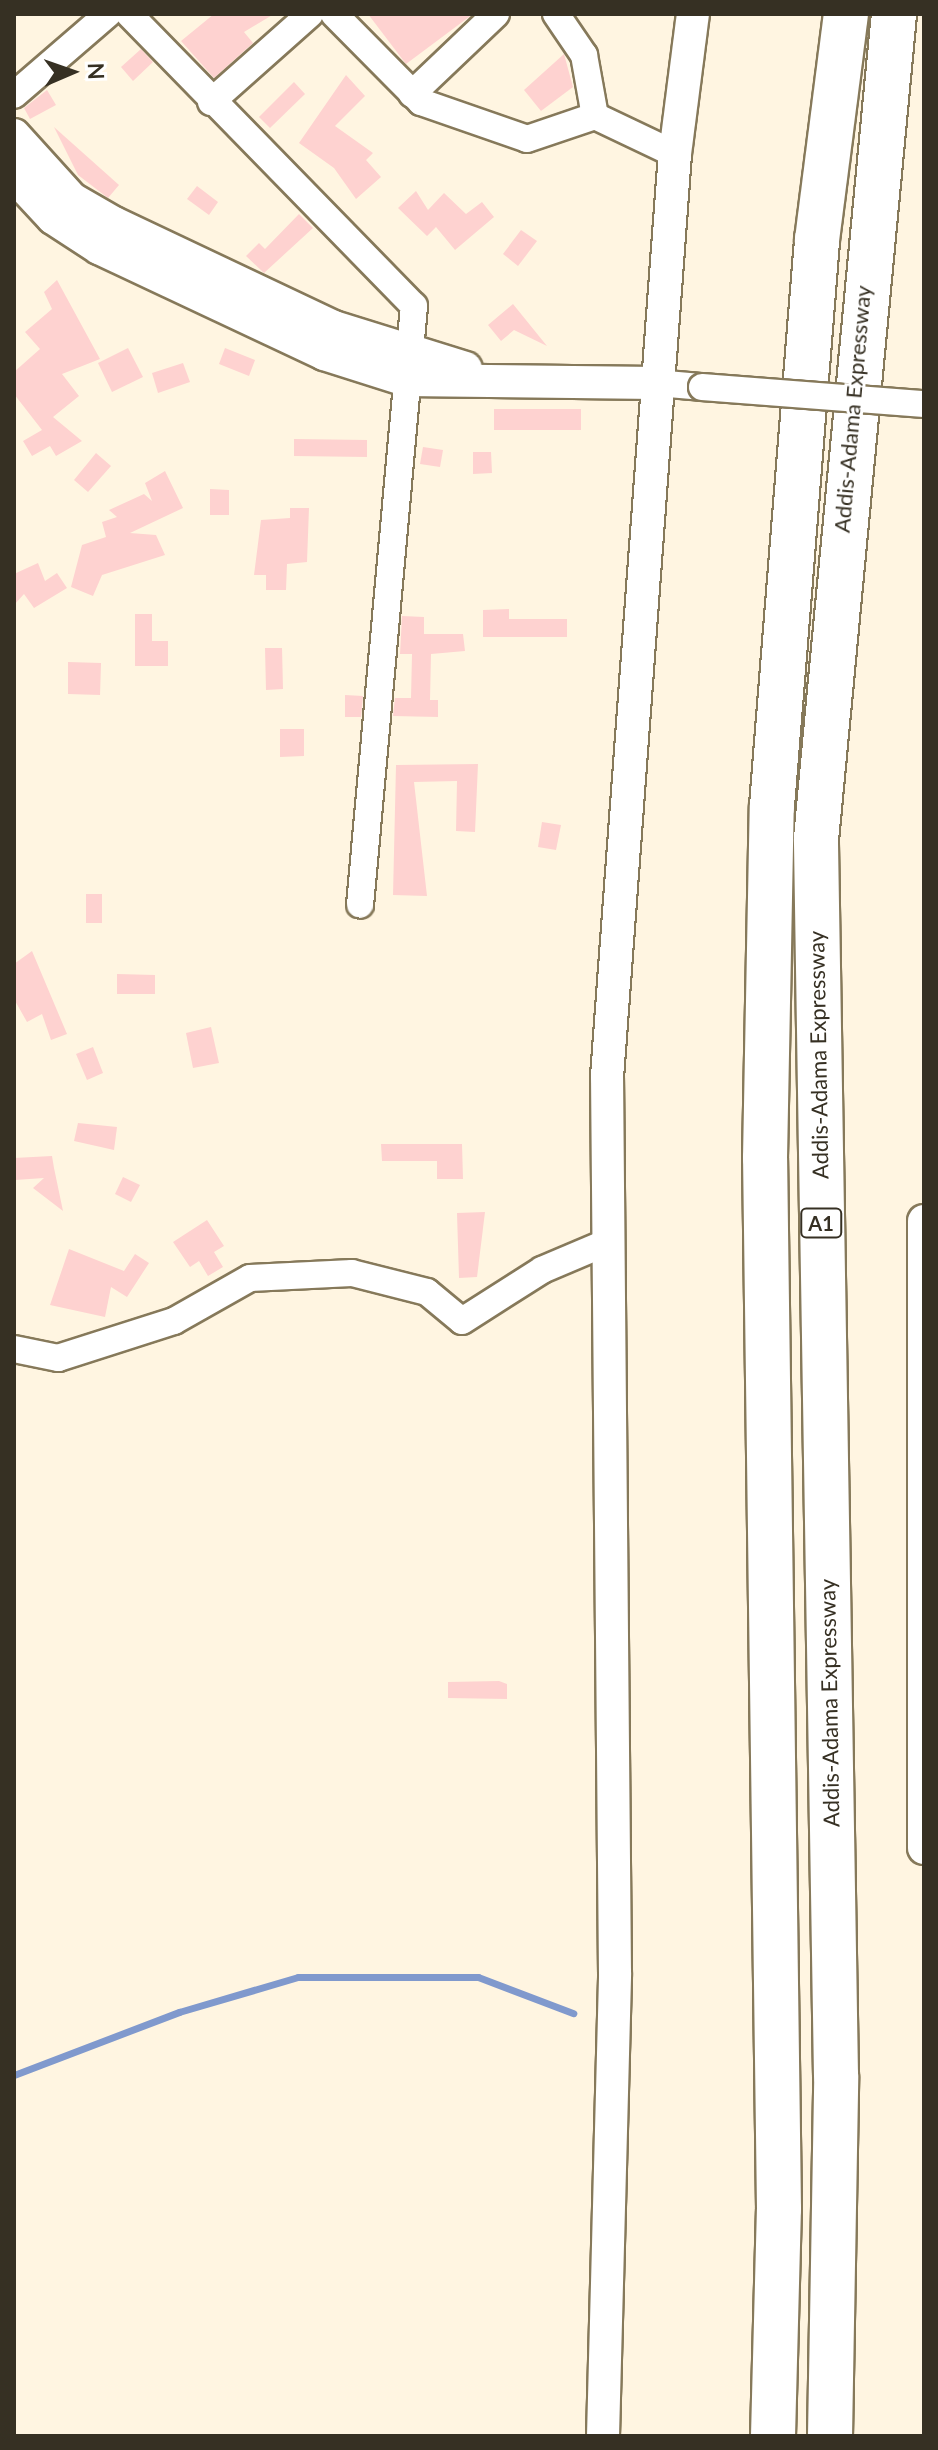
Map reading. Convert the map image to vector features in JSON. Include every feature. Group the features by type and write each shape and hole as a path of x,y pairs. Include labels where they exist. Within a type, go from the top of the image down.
{"highway":[{"name":"Addis-Adama Expressway","path":"773,2436 779,2209 765,1158 772,806 817,240 846,14"},
{"name":"Addis-Adama Expressway","path":"830,2436 836,2076 816,839 894,14"}],"street":[{"path":"14,95 108,14"},
{"path":"129,14 211,102 414,306 360,905"},
{"path":"211,102 310,14"},
{"path":"334,14 412,94 527,139 595,116 675,154"},
{"path":"412,94 496,14"},
{"path":"556,14 584,55 595,116"},
{"path":"603,2436 615,1973 607,1077 656,383 675,154 693,14"},
{"path":"14,135 72,199 114,223 334,327 408,366"},
{"path":"14,176 53,218 99,248 324,354 492,375 656,383 924,404"},
{"path":"924,1221 924,1848"},
{"path":"14,1349 58,1358 174,1321 250,1278 352,1273 427,1292 462,1321 542,1270 608,1242"}],"building":[{"path":"214,14 274,14 244,32 253,43 214,78 181,41"},
{"path":"368,14 473,14 406,64"},
{"path":"141,49 153,62 133,81 121,67"},
{"path":"564,54 573,87 541,111 524,90"},
{"path":"346,75 365,96 335,126 373,153 366,160 381,177 356,199 334,168 299,143"},
{"path":"294,82 305,94 270,128 259,117"},
{"path":"47,90 56,105 30,119 24,108"},
{"path":"54,127 119,185 108,198 78,175"},
{"path":"197,186 218,202 209,215 187,199"},
{"path":"416,191 428,210 444,193 466,214 482,202 494,217 455,250 436,227 427,236 398,208"},
{"path":"299,214 313,228 264,273 246,256 259,243 265,249"},
{"path":"521,230 537,241 518,266 503,254"},
{"path":"57,280 100,359 62,374 79,396 53,417 82,441 56,456 50,446 32,456 23,441 42,430 14,394 14,372 40,349 25,332 52,309 44,292"},
{"path":"513,304 547,346 514,330 501,341 488,325"},
{"path":"128,348 143,377 112,392 98,363"},
{"path":"225,348 255,360 249,376 219,364"},
{"path":"183,363 190,382 158,393 152,373"},
{"path":"494,409 581,409 581,430 494,430"},
{"path":"294,439 367,440 367,457 294,456"},
{"path":"423,447 443,450 440,467 420,464"},
{"path":"473,452 491,452 492,473 473,474"},
{"path":"96,453 111,466 88,492 74,480"},
{"path":"165,471 183,508 130,533 156,535 165,555 102,575 93,596 71,587 82,545 106,537 102,522 117,517 109,510 144,494 152,501 145,483"},
{"path":"210,489 229,490 229,515 210,515"},
{"path":"290,508 309,508 307,562 287,564 286,590 266,590 266,575 254,575 261,520 290,518"},
{"path":"38,563 45,581 57,573 67,588 34,608 24,594 14,605 14,574"},
{"path":"509,609 509,619 567,619 567,637 483,637 483,610"},
{"path":"135,614 152,614 152,641 168,641 168,666 135,666"},
{"path":"402,616 424,617 424,634 463,634 465,651 431,654 430,700 438,700 438,717 393,716 395,698 411,698 412,654 400,654"},
{"path":"265,648 282,648 283,689 266,690"},
{"path":"68,662 101,663 100,695 68,694"},
{"path":"345,695 363,696 361,717 345,717"},
{"path":"280,729 304,729 304,756 280,757"},
{"path":"478,764 475,832 456,831 457,781 414,782 427,896 393,895 396,765"},
{"path":"542,822 561,825 556,850 538,847"},
{"path":"86,894 102,894 102,923 86,923"},
{"path":"32,951 67,1034 51,1040 42,1014 27,1022 14,999 14,964"},
{"path":"117,974 155,975 155,994 117,994"},
{"path":"211,1027 219,1063 193,1068 186,1033"},
{"path":"93,1047 103,1073 87,1080 76,1054"},
{"path":"78,1123 117,1127 114,1150 74,1141"},
{"path":"381,1144 462,1144 463,1179 437,1179 437,1161 382,1161"},
{"path":"52,1156 63,1211 33,1188 44,1178 15,1180 14,1158"},
{"path":"123,1177 140,1185 131,1202 115,1194"},
{"path":"485,1212 477,1277 459,1278 457,1213"},
{"path":"207,1220 224,1246 214,1252 223,1267 208,1276 199,1261 190,1267 173,1242"},
{"path":"69,1249 124,1271 135,1254 149,1263 127,1297 111,1287 105,1317 50,1305"},
{"path":"499,1681 507,1684 507,1699 448,1698 448,1682"}],"waterway":[{"path":"14,2075 179,2012 298,1977 478,1977 573,2013"}]}
